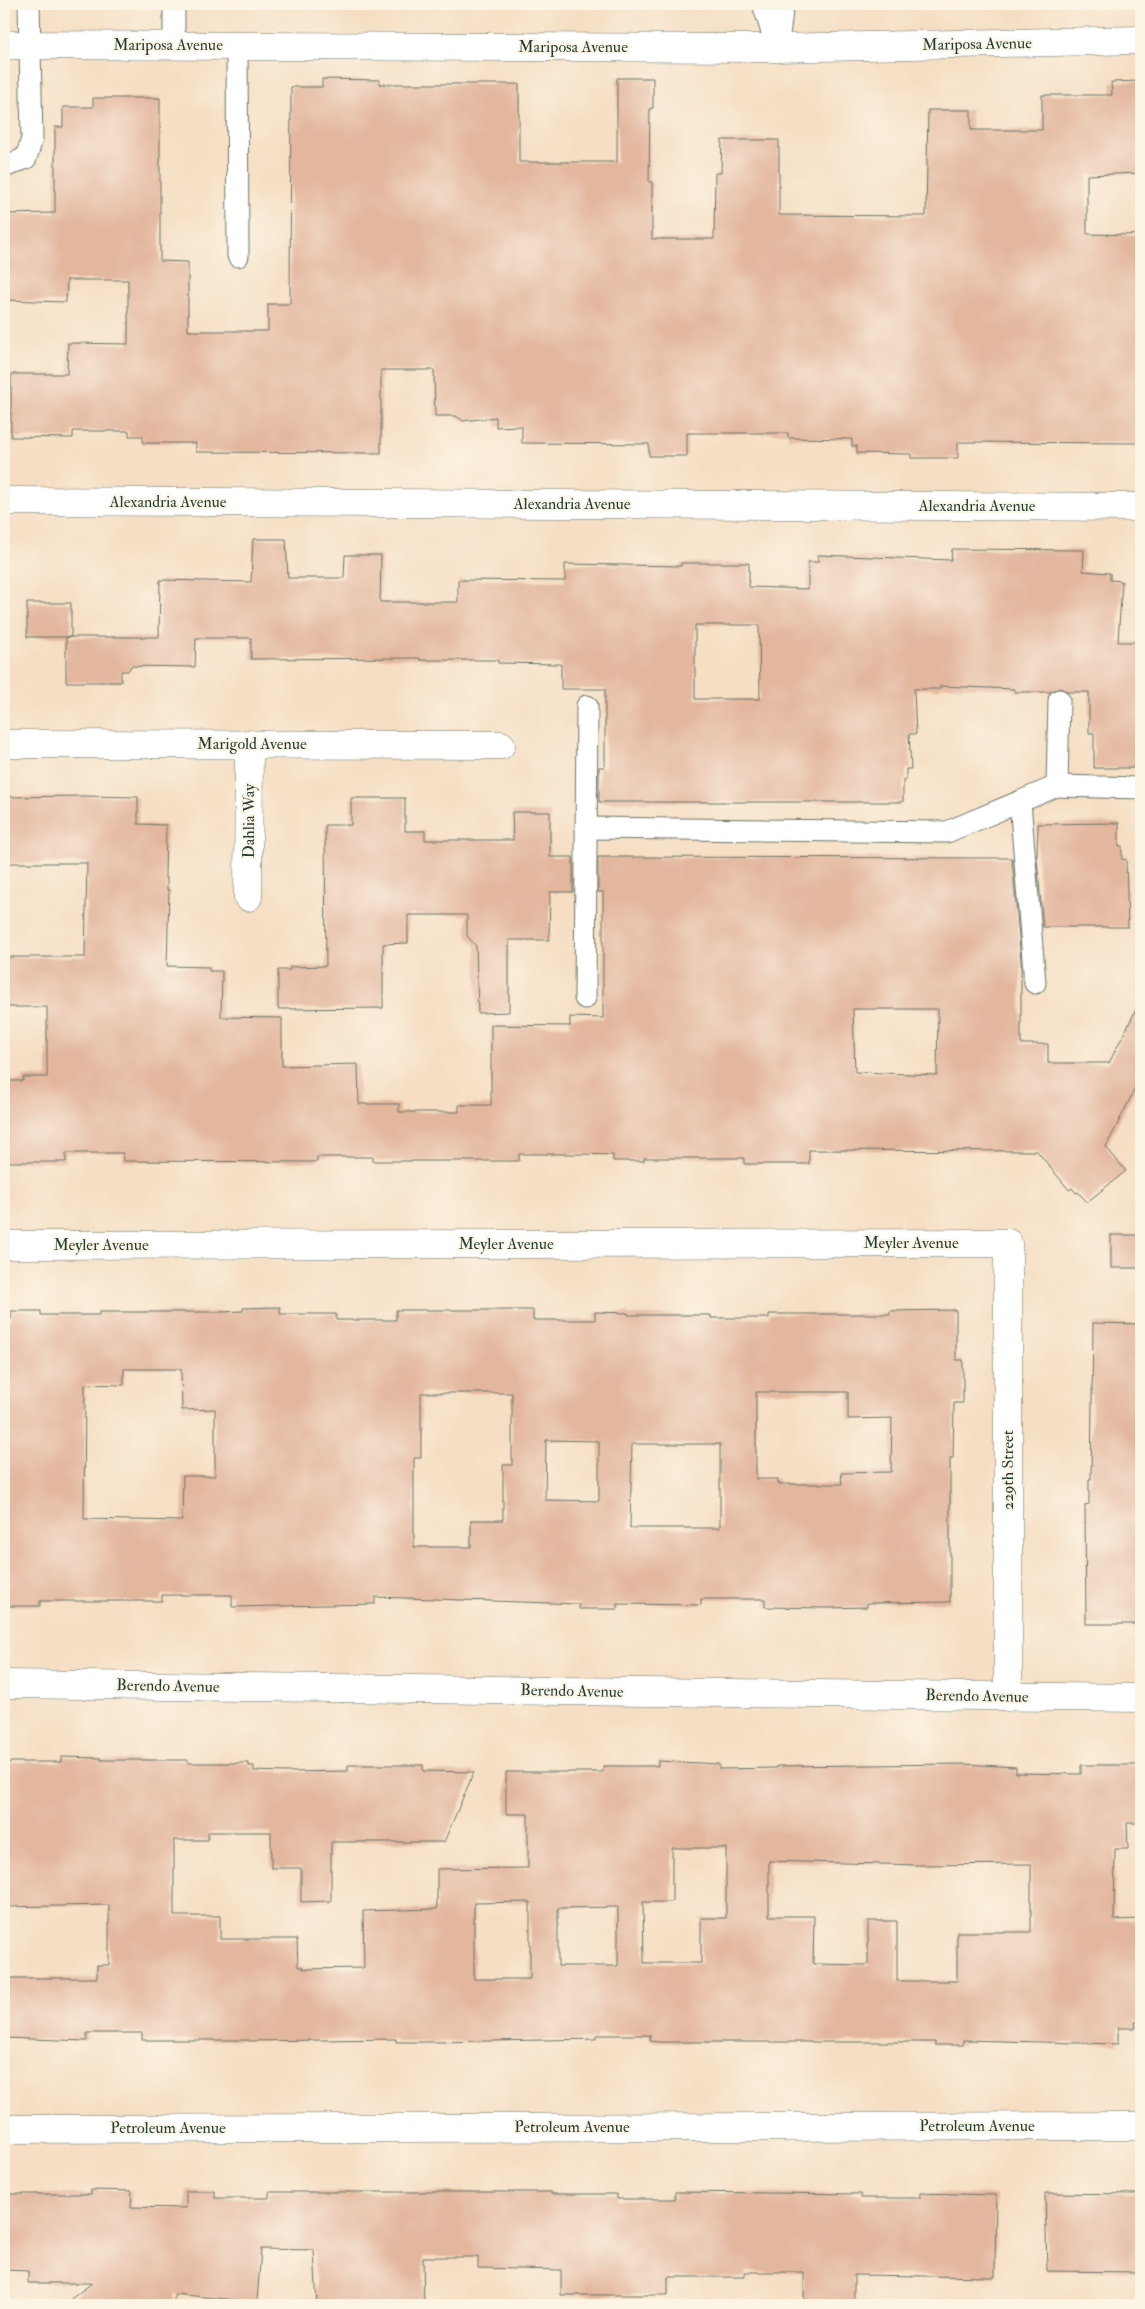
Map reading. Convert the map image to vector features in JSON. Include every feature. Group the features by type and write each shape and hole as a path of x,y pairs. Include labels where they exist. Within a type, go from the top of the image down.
{"street":[{"name":"Mariposa Avenue","path":"16,45 777,48 1141,40"},
{"name":"Alexandria Avenue","path":"4,501 1141,507"},
{"name":"Marigold Avenue","path":"4,744 501,745"},
{"name":"Dahlia Way","path":"248,897 249,744"},
{"name":"Meyler Avenue","path":"4,1245 1008,1243"},
{"name":"229th Street","path":"1008,1243 1008,1697"},
{"name":"Berendo Avenue","path":"4,1684 1141,1698"},
{"name":"Petroleum Avenue","path":"4,2129 1141,2126"}],"lane":[{"path":"4,167 26,158 32,139 16,45 29,4"},
{"path":"174,4 174,45"},
{"path":"763,4 777,48"},
{"path":"777,48 783,4"},
{"path":"237,46 238,256"},
{"path":"1057,786 1059,700"},
{"path":"585,998 587,706"},
{"path":"586,828 947,832 1057,786 1141,788"},
{"path":"1020,802 1035,983"}],"building":[{"path":"617,78 653,78 653,108 650,108 649,182 652,182 652,239 714,239 715,173 721,173 722,140 779,140 779,215 926,216 928,110 971,110 971,130 1042,130 1042,95 1112,95 1111,82 1141,81 1141,173 1087,175 1087,234 1141,235 1141,443 958,442 958,458 911,458 911,454 857,453 857,446 852,446 852,439 788,438 788,433 687,433 687,456 649,456 649,444 522,443 522,426 496,427 496,417 463,421 456,416 435,416 434,370 381,370 381,453 196,452 196,443 143,443 143,436 129,436 129,431 73,431 73,438 11,437 11,374 67,374 68,343 128,344 128,280 67,280 66,302 4,300 4,214 55,213 55,127 63,127 63,107 93,107 93,98 160,98 160,261 188,262 188,331 268,331 268,304 290,304 291,87 322,87 322,79 380,80 380,84 519,84 519,162 617,162"},
{"path":"253,539 286,539 288,578 344,578 345,555 381,555 380,602 458,602 458,580 565,581 565,564 681,566 681,563 749,563 749,587 808,589 808,562 818,562 818,555 951,560 952,549 1084,550 1083,571 1110,573 1110,580 1122,581 1118,642 1141,642 1141,768 1094,768 1094,733 1089,733 1089,692 1069,692 1060,688 1050,692 1014,692 1014,689 940,686 940,689 914,689 916,734 909,734 911,769 906,769 906,780 903,780 903,802 599,802 599,767 605,767 605,689 561,689 561,664 498,663 498,660 420,660 420,658 251,659 251,638 196,638 195,667 131,666 128,671 121,671 121,682 66,682 66,637 159,637 160,580 251,582","holes":["695,625 759,625 760,699 695,699"]},
{"path":"27,603 71,603 71,637 27,637"},
{"path":"4,797 138,797 138,824 166,825 165,878 167,878 167,890 169,890 167,966 209,967 209,971 222,971 221,1017 282,1018 282,1066 358,1064 359,1104 399,1104 399,1112 459,1112 459,1105 491,1105 491,1025 570,1026 570,1017 603,1018 603,892 598,892 598,857 1012,858 1021,961 1021,1044 1048,1044 1048,1063 1109,1063 1141,1000 1141,1077 1106,1147 1126,1171 1087,1202 1072,1188 1069,1190 1037,1151 809,1150 809,1164 744,1164 744,1158 644,1158 644,1161 613,1161 613,1155 582,1154 519,1154 519,1161 373,1161 373,1157 317,1157 317,1162 123,1161 123,1153 66,1153 66,1162 4,1162 4,1081 23,1081 23,1077 47,1077 47,1007 4,1007 4,957 85,957 87,863 4,863","holes":["853,1009 938,1009 937,1075 855,1072"]},
{"path":"351,798 405,798 405,831 425,831 425,840 513,840 512,812 550,812 550,857 573,857 573,892 550,892 549,940 509,940 509,1012 478,1013 476,946 467,936 467,915 408,915 408,943 383,944 383,1008 278,1009 278,970 290,970 290,967 326,966 325,825 351,825"},
{"path":"1119,823 1119,846 1122,846 1122,860 1126,859 1128,927 1043,927 1037,858 1038,824"},
{"path":"1111,1235 1141,1235 1141,1268 1111,1268"},
{"path":"280,1307 280,1314 336,1314 336,1320 396,1320 396,1310 533,1310 533,1320 595,1320 595,1312 628,1313 628,1315 711,1315 711,1318 769,1318 769,1314 890,1314 890,1311 956,1310 956,1360 963,1360 963,1403 954,1403 953,1458 950,1458 950,1602 867,1603 867,1607 828,1608 765,1607 765,1599 701,1599 701,1605 617,1604 617,1609 579,1609 579,1604 375,1597 375,1604 232,1607 232,1595 162,1595 162,1601 40,1601 40,1606 4,1606 4,1319 11,1319 11,1311 41,1311 41,1315 99,1315 99,1312 243,1311 243,1308","holes":["124,1369 181,1369 182,1410 215,1409 215,1476 183,1476 182,1521 84,1519 85,1384 124,1385","756,1392 848,1392 848,1419 892,1418 891,1472 841,1473 842,1484 778,1484 778,1479 756,1479","421,1393 512,1393 512,1465 503,1465 503,1520 471,1520 471,1547 414,1547 414,1458 421,1458","546,1440 599,1441 599,1501 545,1500","632,1444 720,1444 720,1528 630,1528"]},
{"path":"1093,1323 1141,1324 1141,1420 1139,1420 1141,1624 1086,1624 1085,1505 1089,1504 1089,1479 1091,1479"},
{"path":"61,1757 101,1758 101,1760 188,1760 188,1763 249,1763 249,1766 254,1766 254,1771 285,1772 348,1771 348,1765 423,1765 423,1771 474,1772 444,1842 331,1842 331,1901 301,1902 301,1868 271,1868 271,1832 208,1832 208,1840 174,1840 174,1916 220,1916 220,1939 297,1939 298,1967 303,1967 303,1969 364,1968 363,1911 437,1909 437,1869 528,1868 528,1814 506,1814 506,1772 603,1772 603,1766 658,1766 658,1761 719,1764 719,1769 777,1768 777,1766 964,1764 1016,1767 1016,1773 1081,1774 1081,1765 1141,1765 1141,1823 1127,1823 1128,1849 1115,1849 1114,1920 1141,1919 1141,2022 1135,2022 1136,2028 1118,2028 1118,2044 963,2040 963,2045 935,2045 935,2042 658,2042 650,2041 650,2035 596,2035 596,2039 436,2042 396,2042 396,2039 142,2040 142,2033 87,2033 87,2041 4,2038 4,1978 97,1978 97,1965 109,1965 109,1905 4,1907 4,1762 61,1762","holes":["672,1848 726,1848 726,1918 701,1918 701,1963 644,1963 643,1902 672,1902","769,1861 919,1865 1031,1864 1031,1932 957,1932 957,1981 897,1981 897,1921 868,1921 868,1965 813,1964 814,1916 769,1916","530,1902 530,1979 474,1979 474,1903","618,1907 618,1966 558,1966 558,1908"]},
{"path":"91,2190 132,2191 131,2207 186,2208 186,2191 215,2191 215,2198 269,2198 269,2192 551,2192 551,2194 617,2194 617,2199 675,2199 675,2192 861,2194 861,2198 920,2198 920,2193 996,2195 995,2277 854,2275 854,2305 804,2305 804,2272 745,2272 745,2277 668,2277 668,2295 561,2295 561,2270 478,2268 478,2257 423,2257 424,2305 317,2305 314,2250 261,2249 257,2302 174,2294 174,2305 63,2305 92,2283 28,2283 28,2271 4,2270 4,2194 91,2194"},
{"path":"1045,2193 1141,2194 1141,2272 1047,2271"}]}
